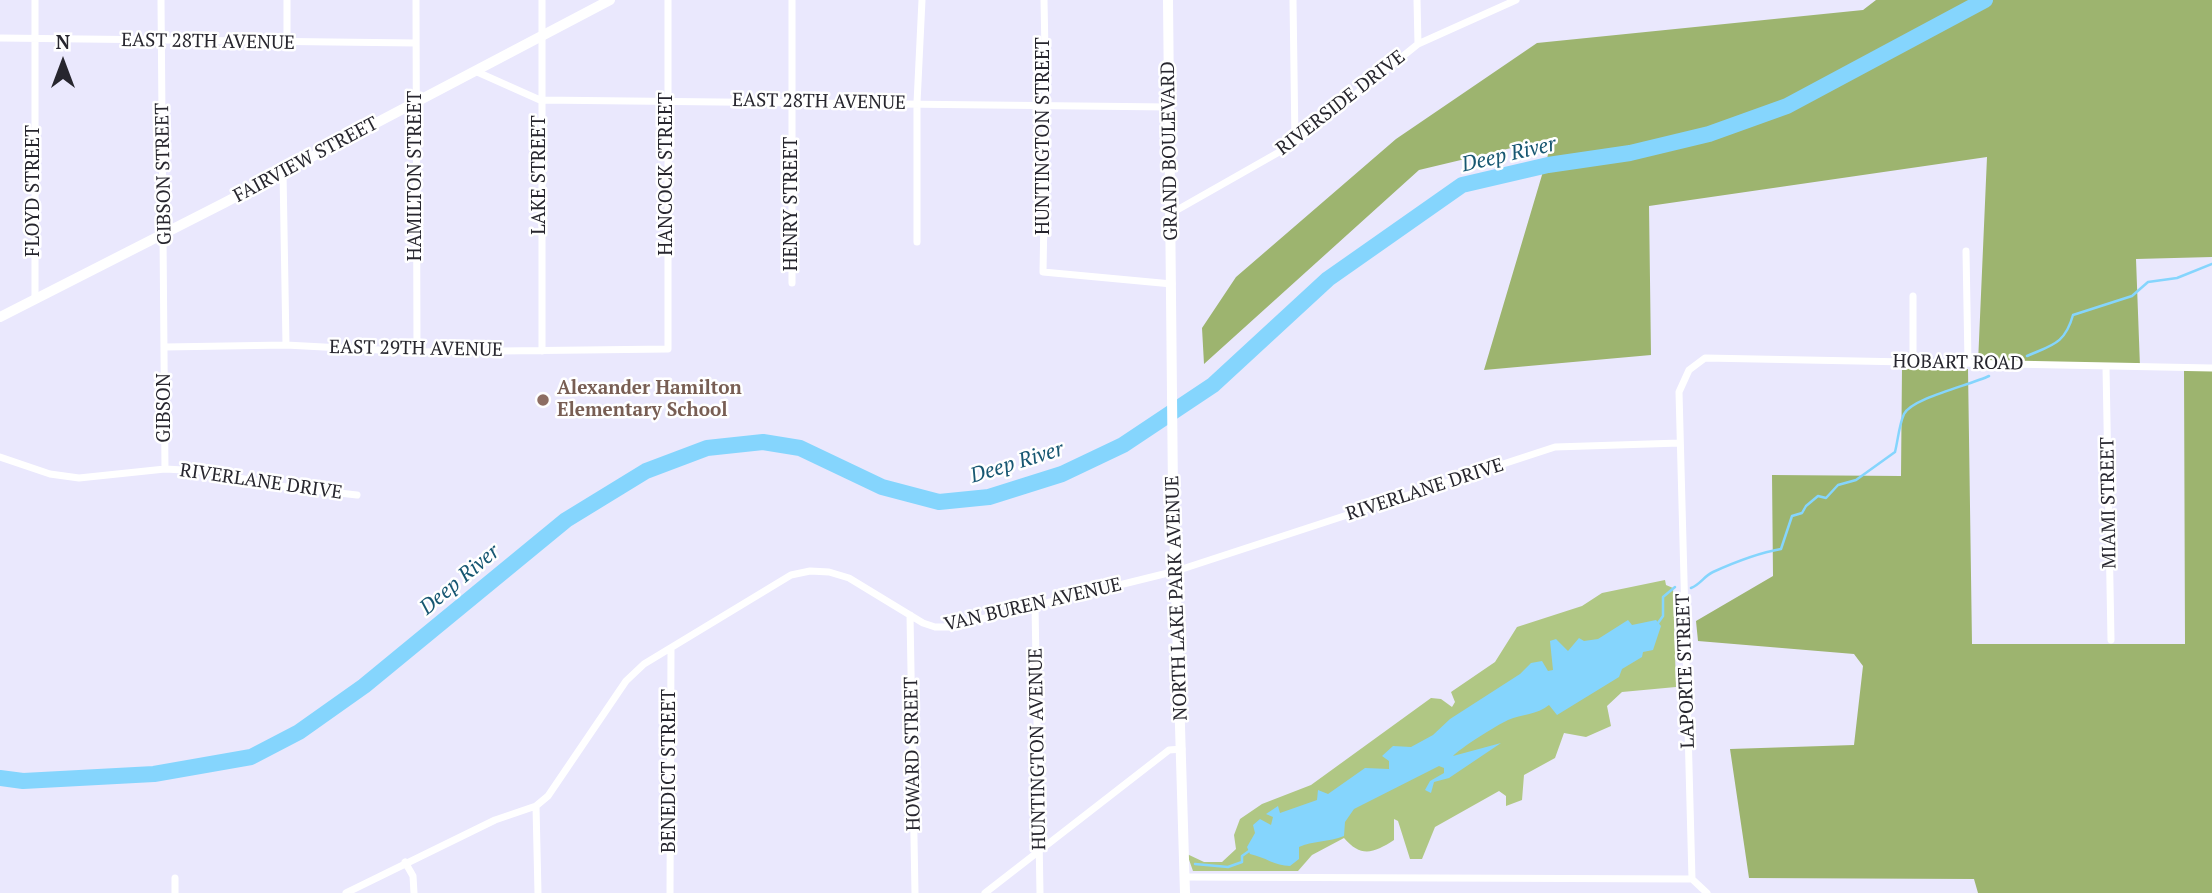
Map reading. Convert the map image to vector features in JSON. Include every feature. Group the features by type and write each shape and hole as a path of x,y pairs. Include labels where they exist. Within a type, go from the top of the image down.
{"street":[{"name":"FLOYD STREET","path":"35,0 35,299"},
{"name":"GIBSON STREET","path":"162,0 165,347"},
{"path":"286,42 287,0"},
{"name":"HAMILTON STREET","path":"416,0 417,352"},
{"name":"LAKE STREET","path":"542,0 542,351"},
{"name":"FAIRVIEW STREET","path":"0,317 610,0"},
{"name":"HANCOCK STREET","path":"668,0 668,349"},
{"name":"HENRY STREET","path":"792,0 792,283"},
{"path":"917,242 917,103 922,0"},
{"name":"HUNTINGTON STREET","path":"1045,0 1043,272 1172,284"},
{"name":"GRAND BOULEVARD","path":"1168,0 1172,284 1170,302"},
{"path":"1293,0 1295,143"},
{"path":"1417,0 1418,44"},
{"name":"RIVERSIDE DRIVE","path":"1170,214 1295,143 1418,44 1516,0"},
{"name":"EAST 28TH AVENUE","path":"0,38 416,43"},
{"name":"EAST 28TH AVENUE","path":"475,71 540,100 1169,107"},
{"path":"283,172 286,345"},
{"path":"1966,251 1968,363"},
{"path":"1913,296 1913,362"},
{"name":"NORTH LAKE PARK AVENUE","path":"1170,302 1172,493 1185,893"},
{"name":"EAST 29TH AVENUE","path":"165,347 286,345 417,352 668,349"},
{"name":"GIBSON","path":"165,347 165,469"},
{"name":"HOBART ROAD","path":"1704,358 2212,368"},
{"name":"LAPORTE STREET","path":"1692,879 1679,392 1689,370 1704,358"},
{"name":"MIAMI STREET","path":"2106,367 2111,640"},
{"name":"RIVERLANE DRIVE","path":"1176,571 1555,447 1680,443"},
{"name":"RIVERLANE DRIVE","path":"0,457 50,474 79,478 165,469 202,471 286,487 357,495"},
{"name":"VAN BUREN AVENUE","path":"346,893 495,820 536,806 548,796 626,681 644,664 791,575 810,571 829,572 849,578 935,627 949,626 1176,571"},
{"name":"HUNTINGTON AVENUE","path":"1035,605 1040,893"},
{"name":"HOWARD STREET","path":"910,615 915,893"},
{"name":"BENEDICT STREET","path":"670,893 671,648"},
{"path":"985,893 1169,750 1182,749"},
{"path":"536,806 538,893"},
{"path":"405,862 413,876 414,893"},
{"path":"1185,877 1692,879 1707,893"},
{"path":"175,878 175,893"}],"green space":[{"path":"1876,0 2212,0 2212,257 2136,259 2140,367 1978,363 1987,157 1649,206 1651,355 1484,370 1553,138 1419,170 1204,364 1202,328 1236,277 1396,139 1537,43 1863,10"},
{"path":"2184,367 2212,367 2212,893 1978,893 1974,879 1749,878 1730,749 1854,745 1863,666 1854,654 1698,641 1696,621 1773,576 1772,475 1901,476 1902,368 1968,369 1972,644 2185,644"},
{"path":"1665,580 1666,585 1673,588 1676,687 1622,692 1607,706 1611,726 1586,737 1564,733 1555,758 1524,775 1522,800 1506,806 1506,796 1499,791 1435,827 1422,859 1410,859 1398,821 1394,819 1394,840 1387,844 1374,850 1362,851 1344,838 1312,855 1298,871 1193,871 1187,854 1204,862 1222,862 1236,849 1234,835 1240,819 1262,804 1311,785 1431,698 1441,699 1452,707 1455,702 1451,692 1495,662 1517,627 1582,606 1602,593"}],"water":[{"path":"1628,620 1632,625 1656,620 1661,626 1653,650 1643,652 1642,657 1622,669 1619,677 1557,715 1549,705 1540,711 1508,720 1453,756 1501,743 1449,778 1434,782 1431,793 1425,790 1430,781 1444,773 1444,768 1439,766 1354,809 1345,822 1344,836 1299,847 1299,859 1290,866 1250,854 1247,847 1255,833 1253,825 1260,819 1271,825 1273,817 1266,814 1278,806 1280,813 1317,800 1318,790 1328,794 1365,768 1389,769 1389,761 1382,756 1393,746 1411,747 1433,735 1450,719 1520,674 1531,663 1542,661 1548,671 1553,670 1550,641 1556,639 1568,651 1579,638 1584,641 1598,639"}],"waterway":[{"name":"Deep River","path":"0,778 23,781 154,774 251,757 299,732 364,686 566,520 646,471 707,448 763,442 800,448 882,487 939,502 989,497 1062,474 1123,445 1213,385 1328,279 1462,185 1548,165 1630,153 1709,134 1787,106 1985,0"},
{"path":"2027,356 2062,338 2073,315 2132,296 2148,282 2177,278 2212,264"},
{"path":"1691,588 1721,568 1755,555 1781,549 1792,516 1802,513 1818,496 1826,498 1838,485 1856,480 1895,452 1902,418 1909,408 1929,397 1989,376"},
{"path":"1658,623 1663,616 1663,597 1675,587"},
{"path":"1195,864 1228,867 1242,862 1242,856 1249,851"}],"place":[{"name":"Alexander Hamilton Elementary School","path":"543,400"}]}
